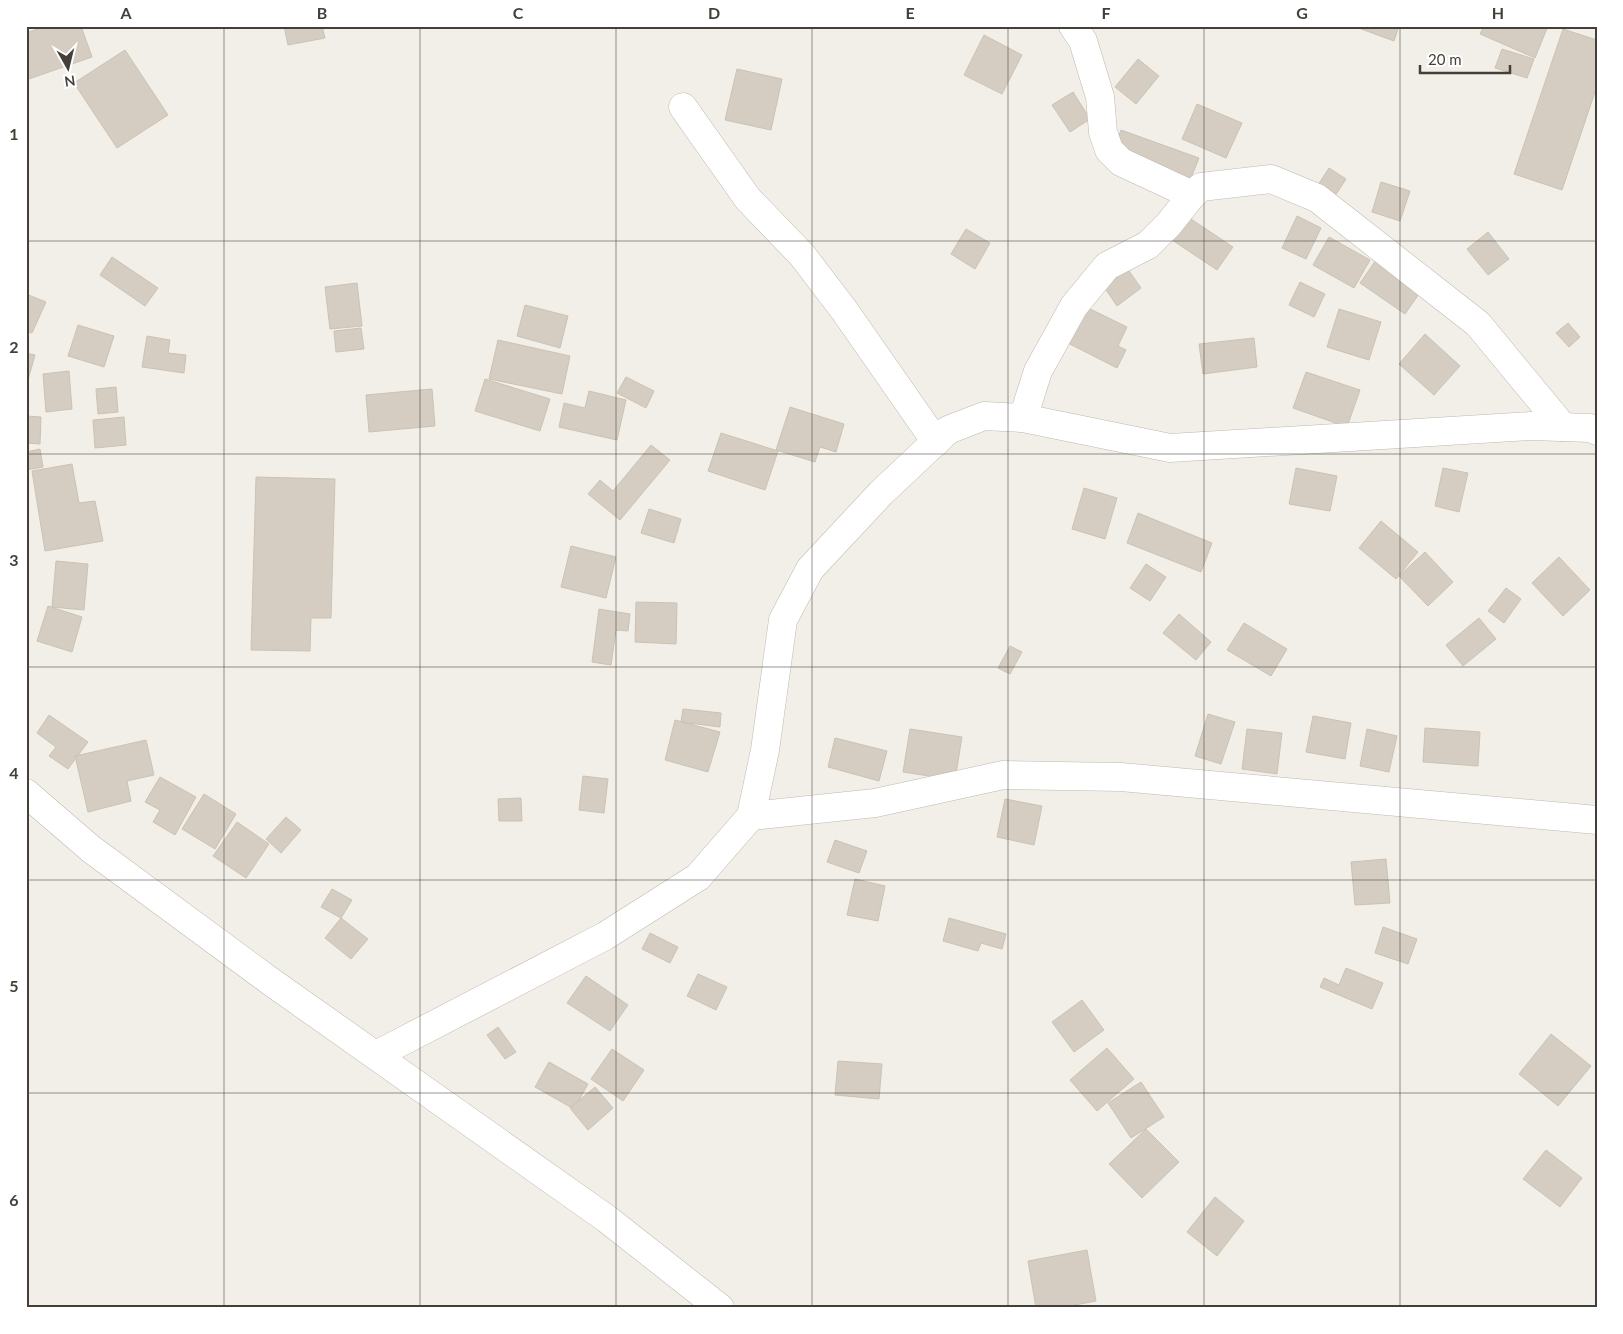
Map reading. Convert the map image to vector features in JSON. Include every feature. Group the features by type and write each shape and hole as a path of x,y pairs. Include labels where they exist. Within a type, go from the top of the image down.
{"street":[{"path":"1073,26 1083,41 1100,97 1104,132 1109,150 1121,162 1192,195"},
{"path":"684,107 748,199 802,255 844,310 936,442"},
{"path":"1023,418 1038,371 1074,306 1107,266 1148,245 1201,187 1271,179 1317,198 1478,324 1563,427"},
{"path":"376,1055 605,936 698,877 751,816 765,750 782,620 810,569 881,493 948,430 984,416 1023,418 1170,448 1531,426 1590,428 1597,431"},
{"path":"751,816 875,803 1003,775 1121,777 1597,820"},
{"path":"26,794 91,849 270,980 607,1220 720,1308"}],"building":[{"path":"47,26 81,26 92,57 26,80 26,33"},
{"path":"284,26 322,26 325,38 288,45"},
{"path":"1353,26 1399,26 1394,41"},
{"path":"1484,26 1548,26 1535,58 1480,34"},
{"path":"1563,29 1597,40 1597,86 1562,190 1514,174"},
{"path":"984,35 1022,55 1002,94 964,75"},
{"path":"1502,49 1534,59 1527,78 1495,68"},
{"path":"125,50 168,115 117,148 74,83"},
{"path":"1138,59 1159,76 1136,104 1115,87"},
{"path":"737,69 782,79 771,130 725,120"},
{"path":"1073,92 1090,119 1070,132 1052,105"},
{"path":"1197,104 1242,123 1226,158 1182,139"},
{"path":"1121,130 1199,158 1189,183 1112,155"},
{"path":"1329,168 1346,179 1333,199 1316,188"},
{"path":"1381,182 1410,191 1400,221 1372,212"},
{"path":"1185,215 1233,247 1217,270 1169,238"},
{"path":"1297,216 1321,228 1306,259 1282,248"},
{"path":"966,229 990,243 975,269 951,254"},
{"path":"1488,232 1509,259 1488,275 1467,249"},
{"path":"1329,237 1370,260 1354,288 1313,265"},
{"path":"112,257 158,288 145,306 100,275"},
{"path":"1376,260 1421,291 1405,314 1360,283"},
{"path":"1122,261 1141,288 1117,306 1098,278"},
{"path":"1300,282 1325,294 1314,317 1289,305"},
{"path":"357,283 362,326 330,329 325,287"},
{"path":"26,294 46,302 32,333 26,331"},
{"path":"525,305 568,316 560,348 517,336"},
{"path":"1082,305 1127,327 1118,346 1126,350 1117,368 1064,341"},
{"path":"1339,309 1381,322 1369,360 1327,347"},
{"path":"1568,323 1580,337 1569,347 1556,333"},
{"path":"78,325 114,336 104,367 68,356"},
{"path":"361,328 364,349 336,352 334,331"},
{"path":"1425,334 1460,366 1434,395 1399,364"},
{"path":"147,336 170,340 168,353 186,355 184,373 142,367"},
{"path":"1254,338 1257,367 1203,374 1199,344"},
{"path":"498,340 570,356 562,394 489,379"},
{"path":"26,353 35,355 28,380 26,379"},
{"path":"69,371 72,409 46,412 43,374"},
{"path":"1306,372 1360,390 1347,427 1293,408"},
{"path":"626,377 654,391 646,408 617,393"},
{"path":"485,379 550,399 540,431 475,411"},
{"path":"116,387 118,412 98,414 96,389"},
{"path":"432,389 435,426 369,432 366,395"},
{"path":"589,391 626,400 617,440 559,427 564,403 585,408"},
{"path":"790,407 844,424 836,452 820,447 815,462 776,450"},
{"path":"26,416 41,417 40,444 26,443"},
{"path":"124,417 126,445 95,448 93,420"},
{"path":"721,433 778,451 765,490 708,471"},
{"path":"651,445 670,460 620,520 588,494 600,480 613,491"},
{"path":"40,449 43,467 26,470 26,452"},
{"path":"72,464 79,503 95,501 103,541 45,551 32,471"},
{"path":"1296,468 1337,476 1330,511 1289,504"},
{"path":"1443,468 1468,473 1459,512 1435,506"},
{"path":"256,477 335,479 331,618 311,618 310,651 251,650"},
{"path":"1084,488 1117,498 1105,539 1072,529"},
{"path":"649,509 681,519 674,543 641,533"},
{"path":"1138,513 1212,543 1201,572 1127,543"},
{"path":"1381,521 1418,552 1396,579 1359,548"},
{"path":"571,546 616,557 606,598 561,587"},
{"path":"1425,552 1453,582 1428,606 1399,576"},
{"path":"1559,557 1590,590 1563,616 1532,583"},
{"path":"56,561 88,564 84,610 52,607"},
{"path":"1146,564 1166,577 1150,601 1130,588"},
{"path":"1506,588 1521,599 1504,623 1488,611"},
{"path":"636,602 677,603 676,644 635,642"},
{"path":"48,606 82,617 72,652 37,641"},
{"path":"599,609 630,614 628,631 616,630 611,665 592,662"},
{"path":"1179,614 1211,642 1196,660 1163,633"},
{"path":"1479,618 1496,639 1463,666 1446,645"},
{"path":"1244,623 1287,649 1271,676 1227,650"},
{"path":"1010,646 1022,652 1010,674 998,668"},
{"path":"683,709 721,713 720,727 681,722"},
{"path":"1208,714 1235,722 1221,764 1195,756"},
{"path":"49,715 88,742 68,769 49,756 56,747 37,733"},
{"path":"1313,716 1351,723 1345,759 1306,752"},
{"path":"675,720 720,732 708,772 665,760"},
{"path":"1425,728 1480,732 1478,766 1423,762"},
{"path":"910,729 962,737 955,780 903,772"},
{"path":"1247,729 1282,733 1277,774 1242,769"},
{"path":"1367,729 1397,736 1389,772 1360,766"},
{"path":"835,738 887,751 879,781 828,767"},
{"path":"146,740 154,775 127,781 131,801 88,812 75,756"},
{"path":"583,776 608,779 604,813 579,810"},
{"path":"160,777 196,797 175,835 153,822 160,810 145,802"},
{"path":"204,794 236,814 215,849 182,829"},
{"path":"521,798 522,821 499,821 498,799"},
{"path":"1005,799 1042,806 1034,845 997,837"},
{"path":"286,817 301,830 281,853 266,839"},
{"path":"237,822 269,844 246,878 213,856"},
{"path":"835,840 867,851 859,873 827,862"},
{"path":"1386,859 1390,903 1355,905 1351,862"},
{"path":"855,879 885,886 878,921 847,915"},
{"path":"332,889 352,900 341,918 321,907"},
{"path":"341,918 368,939 351,959 325,938"},
{"path":"949,918 1006,934 1002,949 981,943 978,951 943,941"},
{"path":"1383,927 1417,939 1408,964 1375,953"},
{"path":"650,933 678,947 670,963 642,949"},
{"path":"1346,968 1383,983 1372,1009 1320,987 1324,978 1339,985"},
{"path":"698,974 727,987 716,1010 687,996"},
{"path":"586,976 628,1005 610,1031 567,1003"},
{"path":"1082,1000 1104,1030 1074,1052 1052,1022"},
{"path":"498,1027 516,1052 505,1059 487,1035"},
{"path":"1551,1034 1591,1066 1558,1106 1519,1074"},
{"path":"1107,1048 1134,1079 1097,1111 1070,1080"},
{"path":"612,1049 644,1070 623,1101 591,1079"},
{"path":"838,1061 882,1064 879,1099 835,1095"},
{"path":"549,1062 588,1084 574,1109 535,1087"},
{"path":"1141,1082 1164,1117 1131,1138 1108,1103"},
{"path":"595,1087 613,1108 588,1130 570,1108"},
{"path":"1146,1129 1179,1162 1142,1198 1109,1164"},
{"path":"1546,1150 1582,1178 1560,1207 1523,1179"},
{"path":"1215,1197 1244,1221 1217,1256 1187,1232"},
{"path":"1087,1250 1096,1301 1059,1308 1036,1308 1028,1261"}]}
